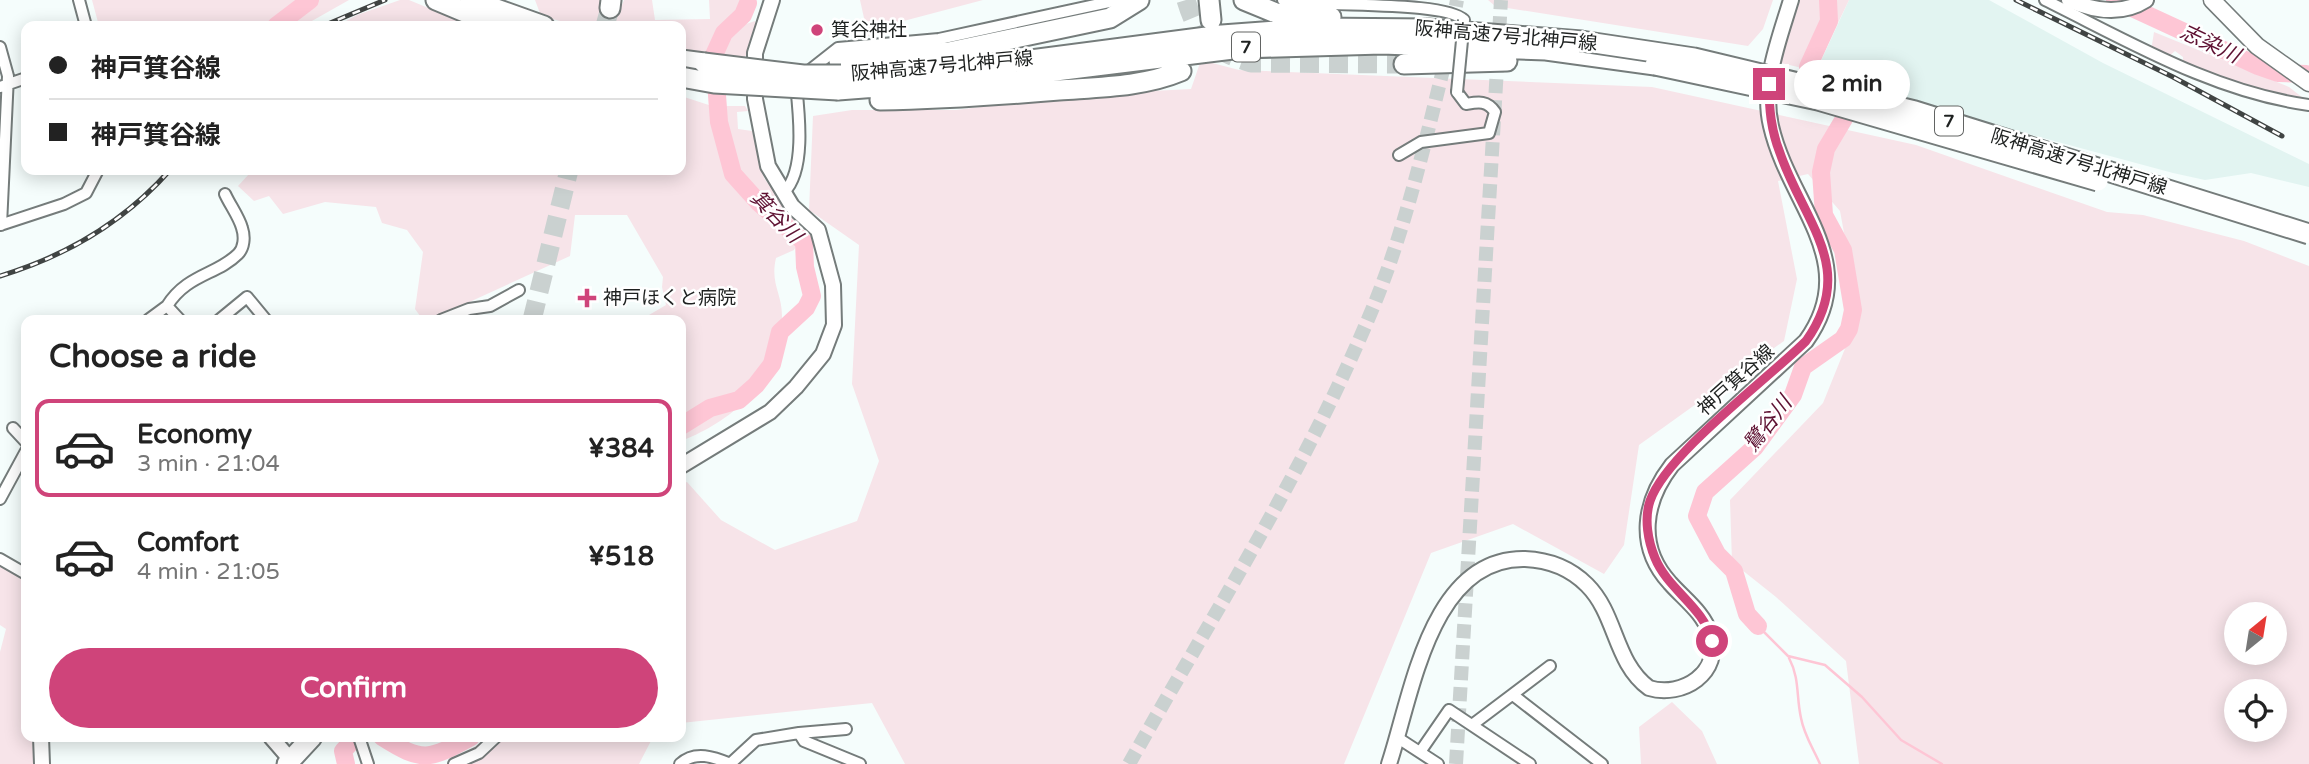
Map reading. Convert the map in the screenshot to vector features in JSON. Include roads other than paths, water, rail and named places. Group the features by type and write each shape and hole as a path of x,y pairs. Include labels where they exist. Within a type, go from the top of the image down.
{"highway":[{"path":"436,0 486,21"},
{"path":"471,0 530,21"},
{"name":"7","path":"686,61 802,65 839,82 962,50 1110,18 1139,0"},
{"name":"7","path":"1244,0 1276,13 1504,27 1541,35"},
{"name":"阪神高速7号北神戸線","path":"686,78 774,88 985,66 1222,35 1317,28 1428,29 1541,35 1694,58 1879,101 2309,234"},
{"name":"阪神高速7号北神戸線","path":"839,82 960,82 1254,47 1382,44 1532,49 1655,65 1818,100 1965,140 2309,248"},
{"name":"7","path":"1404,64 1556,61 1655,65"},
{"path":"839,82 954,99 1115,86 1161,80 1181,71"},
{"path":"289,761 307,742"}],"main road":[{"path":"2212,0 2257,46 2309,83"}],"street":[{"path":"79,0 85,21"},
{"path":"686,463 770,412 796,387 823,354 834,324 833,285 818,230 792,206 768,166 755,99 755,52 772,0"},
{"path":"784,192 792,184 799,149 796,81 838,48 939,39 1118,0"},
{"path":"1283,0 1341,5 1435,5 1452,9 1464,20 1457,92 1466,104 1480,102 1492,107 1495,112 1489,133 1431,140 1399,155"},
{"path":"2045,0 2098,19 2146,0"},
{"path":"2069,0 2178,66 2251,95 2309,105"},
{"name":"神戸箕谷線","path":"1389,764 1426,649 1446,604 1472,576 1503,561 1534,559 1555,564 1587,584 1603,604 1627,665 1648,688 1678,691 1694,683 1706,669 1712,651 1710,632 1660,571 1649,542 1648,511 1656,489 1672,465 1806,341 1821,319 1827,304 1826,260 1780,155 1771,125 1771,68 1790,4"},
{"path":"0,47 4,86 0,225 64,204 86,193 95,175"},
{"path":"4,86 21,80"},
{"path":"155,315 199,276 238,255 243,246 242,228 225,194"},
{"path":"454,315 469,309 490,306 519,290"},
{"path":"225,315 247,297 262,315"},
{"path":"167,306 175,315"},
{"path":"13,428 21,437"},
{"path":"0,499 21,460"},
{"path":"0,559 21,570"},
{"path":"1472,725 1550,666"},
{"path":"1513,695 1602,764"},
{"path":"1420,752 1449,710 1530,764"},
{"path":"680,764 686,758 700,755 731,764 756,740 846,729"},
{"path":"799,733 804,741 860,764"},
{"path":"1398,738 1438,764"},
{"path":"41,742 42,764"},
{"path":"275,742 289,761"},
{"path":"361,742 368,764"},
{"path":"454,764 479,753 491,742"}],"waterway":[{"path":"283,21 310,0"},
{"name":"鷺谷川","path":"1758,626 1747,614 1734,571 1717,554 1697,516 1705,492 1755,447 1793,395 1803,367 1843,339 1849,329 1853,310 1843,250 1824,215 1821,172 1826,149 1848,112 1848,98 1839,85 1816,81 1808,67 1829,21 1828,0"},
{"name":"志染川","path":"2115,0 2258,66 2278,73 2306,74"},
{"name":"箕谷川","path":"686,423 710,408 739,400 756,385 772,364 780,332 806,308 812,296 805,267 804,242 759,203 733,174 719,122 714,55 724,33 743,15 748,3"},
{"path":"1758,626 1788,656 1825,665 1862,697 1901,740 1942,764"},
{"path":"1789,658 1796,680 1802,724 1820,764"},
{"name":"箕谷川","path":"346,764 343,751 351,742"},
{"name":"箕谷川","path":"391,742 407,751 426,755 435,754 461,742"}],"tunnel":[{"path":"1186,0 1196,25 1208,42 1251,63 1404,64"},
{"path":"1452,27 1457,0"},
{"path":"1456,764 1501,0"},
{"path":"606,21 610,8"},
{"path":"1129,764 1286,488 1369,317 1393,253 1413,187 1447,54"},
{"path":"533,315 568,175"}],"railway":[{"path":"335,21 385,0"},
{"path":"2016,0 2173,77 2282,136"},
{"path":"0,276 48,258 92,235 133,206 165,175"}],"place":[{"name":"箕谷神社","path":"817,30"},
{"name":"神戸ほくと病院","path":"587,298"}]}
